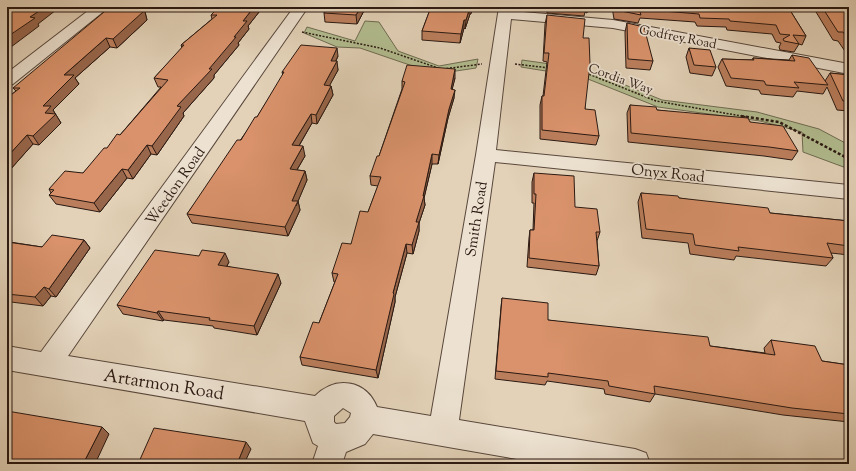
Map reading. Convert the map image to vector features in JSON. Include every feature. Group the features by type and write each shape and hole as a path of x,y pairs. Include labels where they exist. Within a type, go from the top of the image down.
{"street":[{"path":"7,81 102,7"},
{"name":"Weedon Road","path":"47,365 301,7"},
{"name":"Smith Road","path":"443,431 486,155 505,10"},
{"name":"Godfrey Road","path":"505,10 613,24 849,69"},
{"name":"Onyx Road","path":"486,155 849,192"},
{"name":"Artarmon Road","path":"7,358 320,410"},
{"path":"342,395 354,397 363,406 364,419 362,425 354,435 341,439 331,451 329,437 320,428 320,410 329,400 342,395"},
{"path":"364,419 635,464"}],"path":[{"path":"285,31 307,32 380,48 440,69 499,63 552,68"},
{"name":"Cordia Way","path":"581,72 588,73 656,101 779,122 849,159"}],"green space":[{"path":"365,21 379,22 398,51 439,66 478,59 476,68 436,74 360,48 337,47 304,33 307,27 355,41"},
{"path":"522,60 586,69 662,100 757,112 819,129 849,145 849,169 803,152 802,132 760,121 658,107 583,77 521,67"}],"building":[{"path":"7,7 45,7 30,17 35,18 7,37"},
{"path":"110,7 138,7 134,11 144,11 113,39 106,38 64,75 74,75 43,106 51,106 45,113 56,114 33,136 27,135 7,157 7,98 20,88 13,88"},
{"path":"219,7 254,7 243,21 247,21 234,37 236,37 209,69 212,69 177,106 181,107 152,146 147,145 128,170 122,169 94,203 49,195 54,190 49,189 65,171 83,173 104,148 107,148 117,134 120,135 168,80 154,78 184,45 181,45 217,15 211,15"},
{"path":"327,7 361,7 356,15 324,13"},
{"path":"431,7 470,7 466,20 464,20 461,34 422,31"},
{"path":"616,7 788,7 806,36 793,35 799,44 784,41 783,39 790,35 780,34 776,25 730,21 729,19 700,18 699,14 639,9 641,15 616,10"},
{"path":"822,7 849,7 849,40 843,32 838,32"},
{"path":"547,15 585,19 583,38 589,38 590,64 585,109 595,110 599,136 542,130 542,96 544,96 549,53 544,53"},
{"path":"627,23 644,27 653,61 628,59"},
{"path":"301,45 337,48 331,61 337,61 324,85 331,86 316,115 311,114 292,145 303,146 290,169 305,171 292,201 298,201 285,227 187,214 237,140 241,140 255,117 257,117 284,72 282,72"},
{"path":"689,48 710,50 716,67 694,65"},
{"path":"792,55 809,58 828,85 794,82 799,88 766,85 764,81 731,78 722,59 754,60 753,58 795,61"},
{"path":"407,65 455,69 451,89 455,90 449,109 439,155 432,154 424,196 416,222 419,222 412,245 406,244 393,293 376,370 300,357 313,322 319,323 338,274 332,273 342,243 351,244 360,211 368,212 381,177 370,176 377,156 379,156 405,82 402,81"},
{"path":"830,73 849,75 849,101 843,101"},
{"path":"630,105 656,107 657,110 748,118 750,122 783,126 798,151 631,133"},
{"path":"534,173 574,176 575,207 597,209 600,232 596,232 599,266 529,258 530,230 534,230 536,194 534,194"},
{"path":"641,193 678,196 679,198 768,208 770,213 849,221 849,246 827,243 833,258 738,247 739,251 695,245 693,234 646,229"},
{"path":"52,235 84,240 49,289 44,287 35,297 7,294 7,242 42,247"},
{"path":"155,250 199,256 202,250 225,253 218,265 278,274 254,326 158,311 157,313 117,305"},
{"path":"502,298 548,303 548,320 708,337 710,346 775,355 771,340 815,346 822,361 849,365 849,414 792,408 654,386 655,394 609,386 608,381 548,373 548,377 496,371"},
{"path":"7,411 102,427 83,464 7,464"},
{"path":"154,428 246,442 237,464 138,464"}]}
